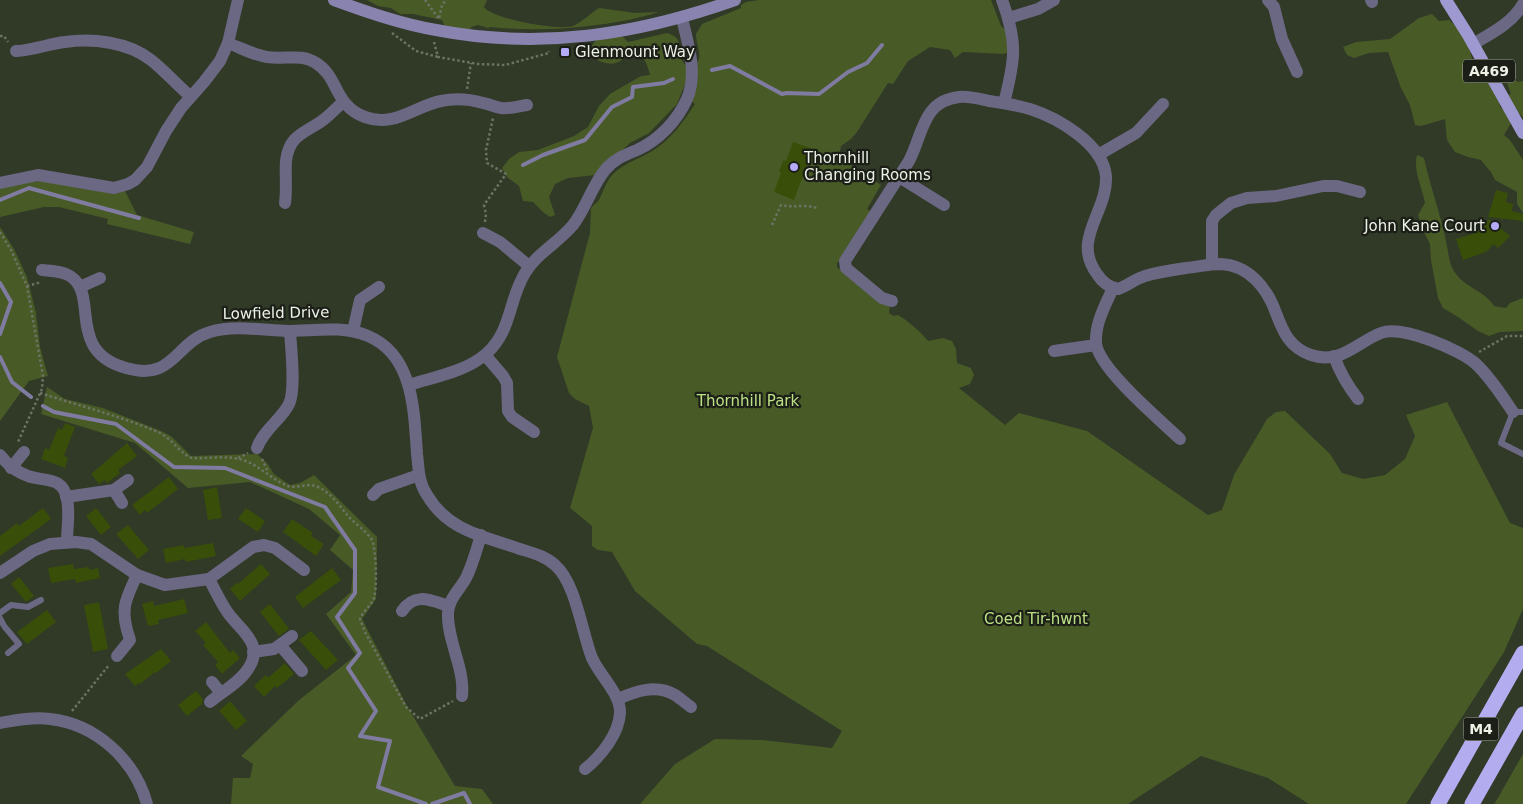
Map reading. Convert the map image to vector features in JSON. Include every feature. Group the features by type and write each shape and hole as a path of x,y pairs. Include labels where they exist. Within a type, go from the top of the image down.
{"highway":[{"name":"M4","path":"1438,804 1523,653"},
{"name":"M4","path":"1472,804 1523,714"}],"main road":[{"name":"A469","path":"1446,0 1523,133"}],"street":[{"path":"0,183 38,175 65,178 114,188 135,180 147,168 166,131 190,96 220,61 228,43 238,0"},
{"path":"339,1 416,26 454,34 498,38 549,39 621,32 682,18 734,0"},
{"path":"1002,0 1013,31 1014,49 1004,104"},
{"path":"1009,18 1038,9 1054,0"},
{"path":"1268,0 1274,7 1282,39 1297,72"},
{"path":"1473,44 1501,28 1516,14 1523,4"},
{"path":"409,385 460,369 485,355 502,334 510,316 517,288 529,266 572,226 607,168 617,159 638,150 658,137 673,122 686,102 693,79 682,18"},
{"path":"16,51 34,50 66,42 93,41 123,46 149,58 190,96"},
{"path":"228,43 268,58 294,57 310,60 324,69 329,75 343,102 366,118 386,120 406,115 440,101 466,100 510,108 528,105"},
{"path":"892,301 882,298 846,268 845,261 915,150 924,121 937,105 944,100 962,96 1031,109 1056,120 1084,140 1098,155 1103,165 1105,184 1103,199 1091,226 1089,257 1092,268 1106,285 1113,288 1123,287 1147,275 1212,264 1238,268 1257,279 1270,297 1281,328 1286,338 1294,346 1313,355 1334,356 1382,332 1396,331 1406,333 1431,341 1468,358 1484,373 1518,412"},
{"path":"285,203 287,188 286,162 292,142 306,130 322,121 343,102"},
{"path":"1098,155 1136,133 1163,104"},
{"path":"899,177 944,205"},
{"path":"1212,264 1212,221 1216,215 1231,203 1248,198 1276,196 1323,186 1337,186 1360,192"},
{"path":"483,233 500,242 529,266"},
{"path":"42,270 63,273 76,280 80,287 100,278"},
{"name":"Lowfield Drive","path":"80,287 86,323 92,344 97,352 105,358 114,364 128,369 141,371 159,368 176,358 198,337 217,330 290,331 327,329 353,331 374,338 388,349 401,367 409,385 414,414 419,475 423,489 433,505 445,518 460,528 542,556 556,565 568,581 593,660 601,676 618,699"},
{"path":"353,331 360,300 379,287"},
{"path":"1113,288 1099,319 1096,345 1103,361 1110,371 1180,439"},
{"path":"257,448 267,430 291,399 290,331"},
{"path":"1054,351 1096,345"},
{"path":"485,355 507,383 508,411 512,417 534,432"},
{"path":"1334,356 1342,378 1358,399"},
{"path":"11,468 24,452"},
{"path":"0,455 11,468 28,476 58,482 65,491 67,542"},
{"path":"373,495 379,488 419,475"},
{"path":"66,497 114,490 128,480"},
{"path":"114,490 122,503"},
{"path":"462,696 463,689 459,667 448,624 449,606 455,593 466,579 481,535"},
{"path":"0,573 33,550 50,544 67,542 90,544 137,576 165,585 209,579 253,547 275,548 304,570"},
{"path":"117,656 134,640 124,624 124,610 128,594 137,576"},
{"path":"209,579 227,611 247,633 253,646 254,657 249,669 243,676 210,702"},
{"path":"402,611 407,604 420,599 449,606"},
{"path":"253,652 274,650 292,636"},
{"path":"280,645 302,671"},
{"path":"212,682 221,693"},
{"path":"585,769 593,762 614,734 620,712 618,699 645,689 654,689 674,695 690,707"},
{"path":"0,724 26,719 51,719 96,736 123,758 141,784 147,804"}],"lane":[{"path":"1518,412 1501,443 1523,454"},
{"path":"0,613 11,605 28,607 41,600"},
{"path":"0,618 19,644 8,653"}],"path":[{"path":"425,0 439,19 442,6 446,0"},
{"path":"385,17 383,25 416,51 471,63 505,65 534,58 549,53 549,39"},
{"path":"434,42 438,57"},
{"path":"466,100 471,63"},
{"path":"483,233 486,214 484,205 506,174 486,162 486,150 496,106"},
{"path":"772,225 781,204 792,207 813,206 817,208"},
{"path":"0,232 23,273 27,286 43,376 40,394 16,444 24,452"},
{"path":"1468,358 1507,336 1523,336"},
{"path":"40,394 112,414 161,433 175,443 187,456 192,458 238,458 249,462 288,486 306,484 316,486 328,493 350,518 366,532 372,541 375,554 374,600 360,618 365,632 406,707 420,719 462,696"},
{"path":"257,448 268,474"},
{"path":"63,722 117,656"}],"green space":[{"path":"367,0 487,0 484,7 499,16 555,27 573,26 599,8 635,13 659,12 620,22 598,25 553,29 511,29 488,28 478,25 471,27 470,31 444,25 442,20 413,14 400,14 391,8 378,6"},
{"path":"759,0 991,0 1001,26 1010,33 1009,52 1004,54 963,52 955,58 950,50 930,47 908,61 893,84 888,83 857,132 841,146 839,157 881,185 867,209 872,212 843,257 837,263 837,268 851,271 890,305 889,313 894,316 898,315 906,320 928,341 943,338 952,341 956,349 957,363 971,368 974,375 970,384 959,388 1005,425 1019,413 1087,431 1208,515 1222,510 1234,475 1267,419 1276,412 1285,411 1330,454 1342,473 1363,479 1385,475 1405,459 1415,436 1406,415 1447,402 1510,523 1523,528 1523,609 1504,652 1406,804 1309,804 1268,778 1201,756 1128,804 640,804 675,764 715,739 761,740 832,748 842,731 707,646 697,644 635,591 612,552 598,550 592,546 592,526 570,508 593,428 589,406 575,399 569,393 557,357 590,233 591,208 599,200 607,182 614,173 660,145 682,123 695,104 685,84 677,104 649,133 630,143 595,175 568,178 555,184 549,197 555,215 550,217 533,202 523,201 519,186 507,177 502,168 509,159 519,152 538,150 574,136 588,127 599,106 610,94 641,76 650,75 647,64 638,54 634,53 618,62 610,64 599,61 591,47 596,40 620,34 628,42 667,33 673,35 680,44 681,57 689,68 698,62 699,54 696,34 702,24 741,8 741,5 746,2"},
{"path":"1432,14 1439,21 1449,20 1458,28 1468,44 1475,69 1488,80 1499,100 1500,107 1507,112 1511,123 1504,135 1510,140 1523,160 1523,213 1517,204 1517,192 1495,180 1481,160 1455,152 1447,140 1445,119 1421,126 1415,125 1410,105 1401,88 1388,52 1369,53 1354,58 1347,55 1343,47 1356,42 1390,39 1419,18"},
{"path":"1509,76 1518,82 1523,81 1523,117 1514,109 1507,95 1511,94 1506,80"},
{"path":"1417,155 1424,158 1453,270 1460,279 1486,297 1494,306 1506,308 1510,303 1523,298 1523,331 1500,332 1489,336 1443,308 1438,298 1430,244 1418,215 1425,203 1416,167"},
{"path":"40,181 125,191 137,215 194,232 190,244 107,224 108,219 59,207 44,207 0,217 0,188"},
{"path":"0,227 14,249 27,277 36,313 40,347 48,376 29,381 0,421"},
{"path":"47,387 65,399 103,408 161,431 171,436 191,456 257,454 267,463 274,474 290,485 300,483 314,475 377,537 376,599 362,619 407,706 455,786 482,789 493,804 231,804 233,778 250,778 253,764 241,756 298,701 356,655 326,614 351,592 353,570 330,550 340,535 309,509 250,482 188,488 135,443 41,414"},
{"path":"1523,754 1523,804 1494,804 1495,803"}],"building":[{"name":"Thornhill Changing Rooms","path":"793,142 813,149 794,200 774,192 781,173 779,172 783,160 786,161"},
{"path":"1496,190 1508,193 1506,202 1513,204 1512,211 1523,214 1523,221 1488,217"},
{"name":"John Kane Court","path":"1489,219 1510,236 1498,248 1494,244 1486,252 1463,260 1456,239 1475,233"},
{"path":"65,423 75,427 64,456 68,458 65,468 41,459 45,448 49,450 58,428 62,430"},
{"path":"127,443 137,456 118,470 120,473 107,483 105,480 99,484 91,474"},
{"path":"169,477 178,489 147,513 145,510 140,515 132,505"},
{"path":"217,487 222,518 208,520 203,490"},
{"path":"43,508 51,519 0,556 0,536 17,523 19,526"},
{"path":"96,508 111,527 101,535 86,516"},
{"path":"246,508 265,521 258,532 238,519"},
{"path":"292,519 313,533 311,536 324,544 316,556 283,532"},
{"path":"128,525 149,550 138,559 116,534"},
{"path":"213,543 216,556 186,562 185,559 166,563 163,549 184,545 184,548"},
{"path":"73,564 74,569 89,567 90,570 98,568 100,578 76,583 75,579 51,583 48,568"},
{"path":"261,564 270,574 240,601 230,589"},
{"path":"332,568 341,580 303,608 295,597"},
{"path":"19,577 34,596 26,602 11,584"},
{"path":"184,599 188,613 158,620 159,624 148,626 142,604 153,601 154,606"},
{"path":"99,602 108,649 93,652 84,605"},
{"path":"270,604 289,629 279,636 260,612"},
{"path":"47,610 56,622 27,644 17,632"},
{"path":"206,622 230,653 233,650 240,658 222,674 215,665 218,662 203,645 206,643 195,631"},
{"path":"311,631 338,660 326,670 299,640"},
{"path":"161,649 171,661 135,686 125,674"},
{"path":"285,663 294,674 277,688 275,686 264,697 254,686 266,675 268,678"},
{"path":"196,691 203,699 202,704 187,716 178,705"},
{"path":"230,701 247,721 236,730 219,711"}],"waterway":[{"path":"712,70 730,66 782,94 819,94 848,72 867,63 882,45"},
{"path":"523,165 543,155 585,140 612,107 632,97 633,87 664,83 673,79"},
{"path":"0,200 29,188 139,218"},
{"path":"0,283 11,302 0,334"},
{"path":"0,357 12,382 31,397"},
{"path":"43,406 54,412 116,424 174,467 225,468 325,507 355,550 355,593 337,617 360,653 348,668 376,711 360,736 390,741 378,787 426,804"},
{"path":"432,804 464,793 470,804"}],"place":[{"name":"Glenmount Way","path":"565,52"},
{"name":"Thornhill Changing Rooms","path":"794,167"},
{"name":"John Kane Court","path":"1495,226"}],"park label":[{"name":"Thornhill Park","path":"748,401"},
{"name":"Coed Tir-hwnt","path":"1036,619"}]}
